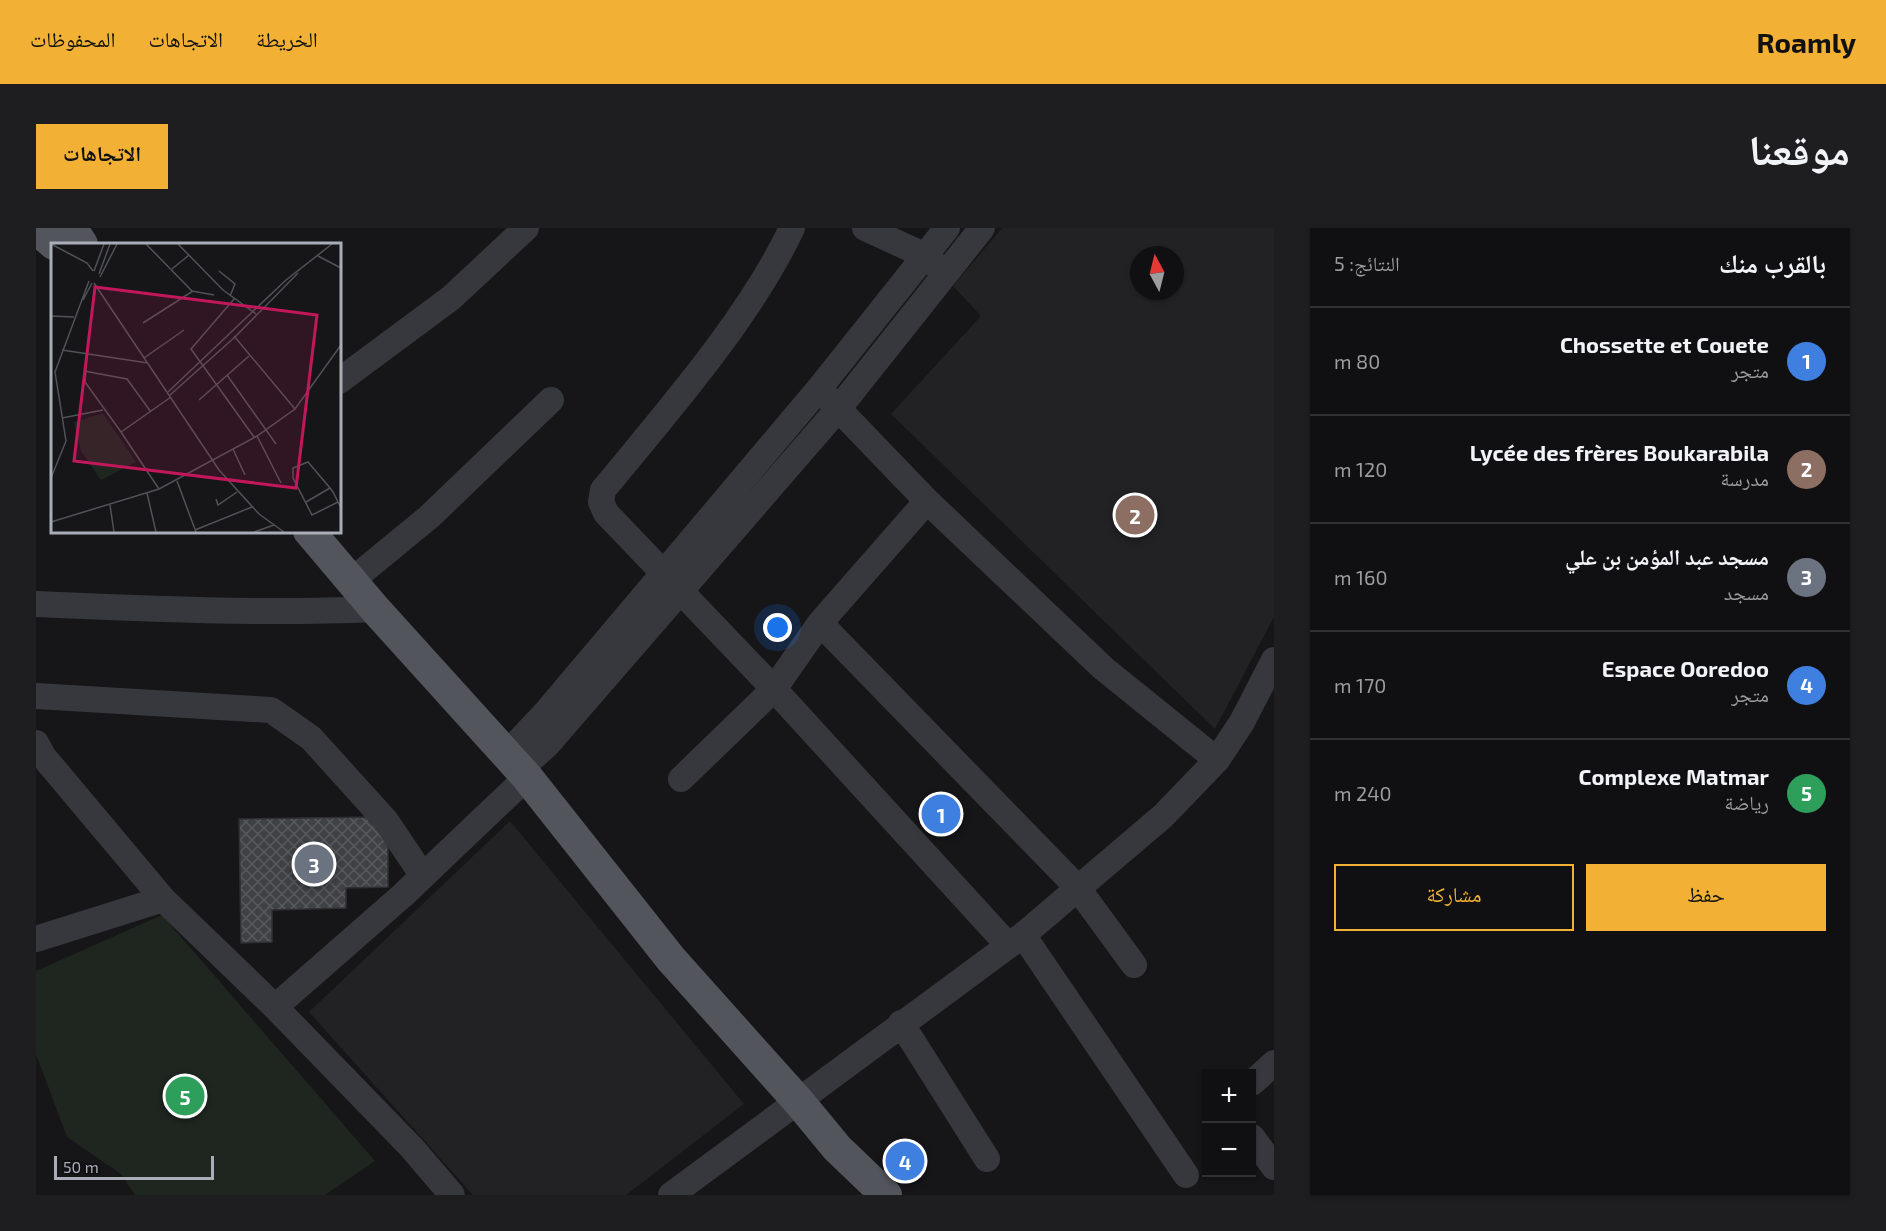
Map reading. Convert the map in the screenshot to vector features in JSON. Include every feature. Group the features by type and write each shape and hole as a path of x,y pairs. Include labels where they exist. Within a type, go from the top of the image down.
{"main road":[{"path":"36,228 53,243"},
{"path":"71,228 81,243"},
{"path":"310,532 375,609 518,767 671,959 799,1102 837,1149 886,1195"}],"street":[{"path":"340,380 451,298 526,228"},
{"path":"792,228 760,286 601,497 606,513 1015,940 1186,1175"},
{"path":"865,228 926,256 946,274"},
{"path":"274,1007 423,876 518,767 547,745 818,390 947,228"},
{"path":"672,581 839,408 982,228"},
{"path":"818,390 839,408 927,501 1103,668 1217,760"},
{"path":"351,581 429,517 551,399"},
{"path":"681,779 774,688 820,623 927,501"},
{"path":"36,604 202,612 375,609"},
{"path":"820,623 1077,887 1134,965"},
{"path":"671,1195 1015,940 1163,816 1217,760 1242,722 1274,660"},
{"path":"36,696 271,710 311,738 386,821 423,876"},
{"path":"36,742 43,756 163,899 274,1007 412,1148 452,1195"},
{"path":"36,939 163,899"},
{"path":"901,1023 987,1159"},
{"path":"1256,1079 1274,1063"},
{"path":"1256,1144 1274,1167"}],"shaded area":[{"path":"1002,228 1274,228 1274,617 1215,729 891,414 981,316 953,286"},
{"path":"510,821 744,1104 626,1195 473,1195 309,1012"},
{"path":"162,915 375,1161 325,1195 135,1195 121,1174 67,1137 36,1054 36,971"}],"building":[{"path":"373,817 388,841 388,887 346,888 346,908 272,910 272,942 241,943 239,819"}],"place":[{"name":"Lycée des frères Boukarabila","path":"1135,515"},
{"name":"Chossette et Couete","path":"941,814"},
{"name":"مسجد عبد المؤمن بن علي","path":"314,864"},
{"name":"Complexe Matmar","path":"185,1096"},
{"name":"Espace Ooredoo","path":"905,1161"}]}
